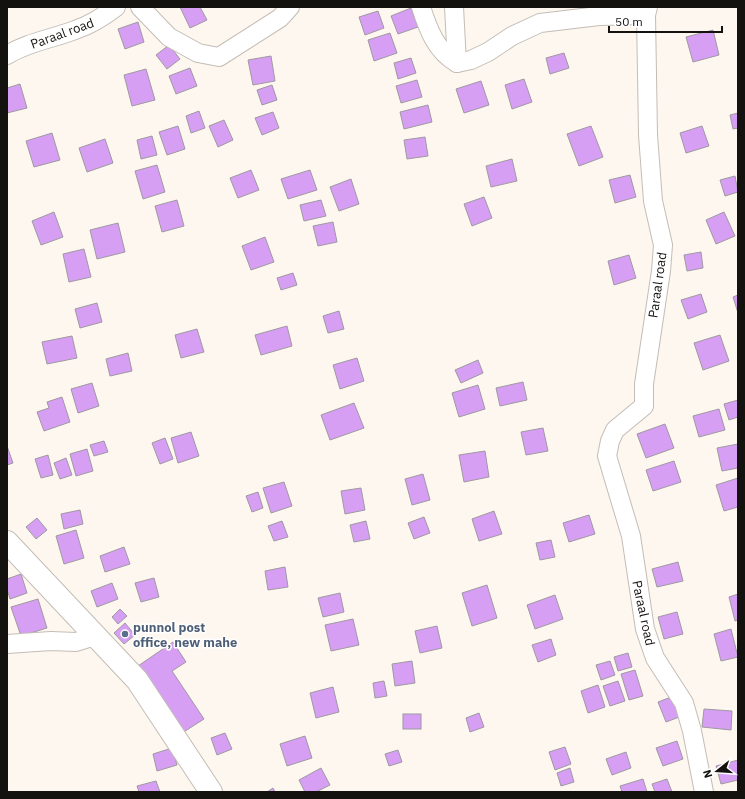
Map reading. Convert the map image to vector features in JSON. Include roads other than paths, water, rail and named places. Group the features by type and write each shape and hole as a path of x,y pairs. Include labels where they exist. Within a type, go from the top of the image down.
{"main road":[{"path":"7,542 137,680 211,792"}],"street":[{"name":"Paraal road","path":"7,55 33,42 75,30 99,19 116,7"},
{"path":"140,7 168,37 198,54 219,57 280,18 290,7"},
{"path":"421,7 435,42 448,58 457,63"},
{"path":"454,7 457,63"},
{"name":"Paraal road","path":"457,63 471,60 488,52 512,36 540,24 647,11 648,135 653,201 662,245 661,271 644,384 644,406 615,430 610,441 607,456 631,536 645,629 655,658 684,702 692,732 704,792"},
{"path":"7,644 51,641 76,642 95,636"}],"place":[{"name":"punnol post office, new mahe","path":"125,634"}]}
